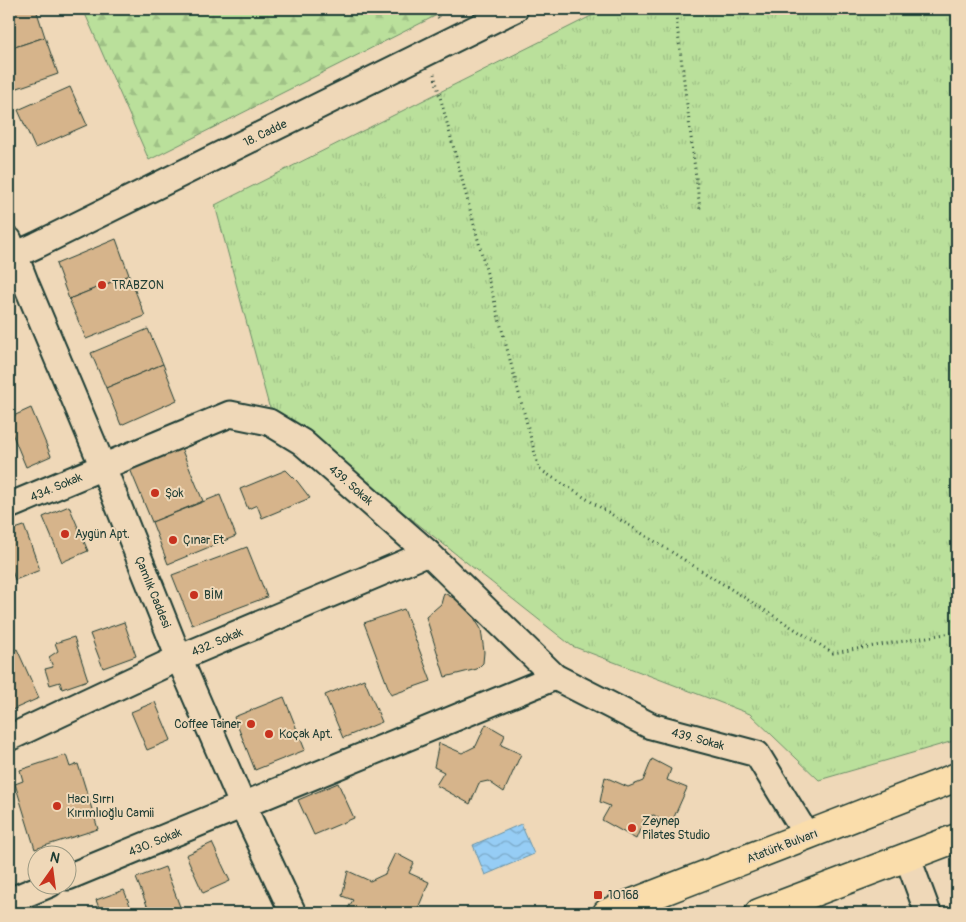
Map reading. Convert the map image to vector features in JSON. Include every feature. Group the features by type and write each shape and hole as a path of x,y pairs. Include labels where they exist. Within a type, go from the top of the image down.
{"main road":[{"name":"Atatürk Bulvarı","path":"607,913 957,777"},
{"path":"758,913 957,838"}],"street":[{"name":"18. Cadde","path":"11,251 515,9"},
{"name":"Çamlık Caddesi","path":"11,251 103,467 179,658 243,806 293,913"},
{"name":"439. Sokak","path":"103,467 230,414 269,422 302,442 428,553 555,677 651,726 757,754 807,836"},
{"name":"434. Sokak","path":"9,506 103,467"},
{"name":"432. Sokak","path":"9,738 179,658 428,553"},
{"path":"243,806 555,677"},
{"name":"430. Sokak","path":"78,873 243,806"},
{"path":"907,856 928,913"},
{"path":"9,901 28,893"}],"path":[{"path":"675,9 700,209"},
{"path":"428,52 540,469 832,653 957,632"}],"green space":[{"path":"83,9 440,9 445,11 149,160"},
{"path":"605,9 957,9 957,740 819,780 750,714 572,646 269,406 215,205"}],"water":[{"path":"521,824 534,854 485,875 473,845"}],"building":[{"path":"9,9 36,9 45,37 9,49"},
{"path":"45,37 58,74 12,90 9,82 9,49"},
{"path":"70,87 87,125 35,148 18,110"},
{"path":"116,239 129,275 69,299 56,264"},
{"path":"129,275 145,316 86,339 69,299"},
{"path":"148,329 163,364 106,388 91,353"},
{"path":"163,364 177,400 121,425 106,388"},
{"path":"31,408 51,456 26,467 9,426 9,418"},
{"path":"181,448 203,501 152,522 130,469"},
{"path":"286,470 310,498 262,518 257,505 248,509 240,489"},
{"path":"220,495 236,536 168,564 152,522"},
{"name":"Aygün Apt.","path":"69,506 88,551 62,562 43,517"},
{"path":"24,526 40,570 15,580 9,562 9,531"},
{"path":"247,547 267,597 192,625 172,575"},
{"path":"444,593 459,601 471,613 481,629 484,652 483,663 477,669 445,677 426,617 441,604"},
{"path":"404,609 431,681 391,695 364,623"},
{"path":"124,622 136,656 103,668 90,634"},
{"path":"74,637 88,680 62,689 60,682 50,685 45,669 53,667 49,657 58,651 55,643"},
{"path":"17,649 39,698 12,710 9,703 9,653"},
{"path":"364,679 382,722 343,738 325,695"},
{"name":"Koçak Apt.","path":"284,697 305,750 255,770 234,717"},
{"path":"155,702 171,740 147,750 131,712"},
{"path":"486,724 505,735 501,745 521,754 504,792 488,781 479,783 470,804 436,785 444,772 434,767 439,743 462,753 476,746"},
{"name":"Hacı Sırrı Kırımlıoğlu Camii","path":"66,755 70,767 78,764 98,829 51,844 33,844 15,784 23,781 20,770"},
{"path":"652,759 671,769 667,780 687,788 670,826 654,815 645,817 636,839 602,820 610,806 600,802 605,777 628,787 643,781"},
{"path":"338,783 354,818 314,835 298,800"},
{"path":"212,843 230,881 203,893 186,855"},
{"path":"395,853 414,863 409,873 429,882 416,913 403,913 396,909 387,913 345,913 353,900 342,896 348,871 370,881 385,874"},
{"path":"165,867 182,912 150,913 136,878"},
{"path":"124,890 133,913 101,913 96,900"}],"place":[{"name":"TRABZON","path":"102,285"},
{"name":"Şok","path":"155,493"},
{"name":"Aygün Apt.","path":"65,534"},
{"name":"Çınar Et","path":"173,540"},
{"name":"BİM","path":"194,595"},
{"name":"Coffee Tainer","path":"251,724"},
{"name":"Koçak Apt.","path":"269,734"},
{"name":"Hacı Sırrı Kırımlıoğlu Camii","path":"57,806"},
{"name":"Zeynep Pilates Studio","path":"632,828"},
{"name":"10168","path":"598,895"}]}
